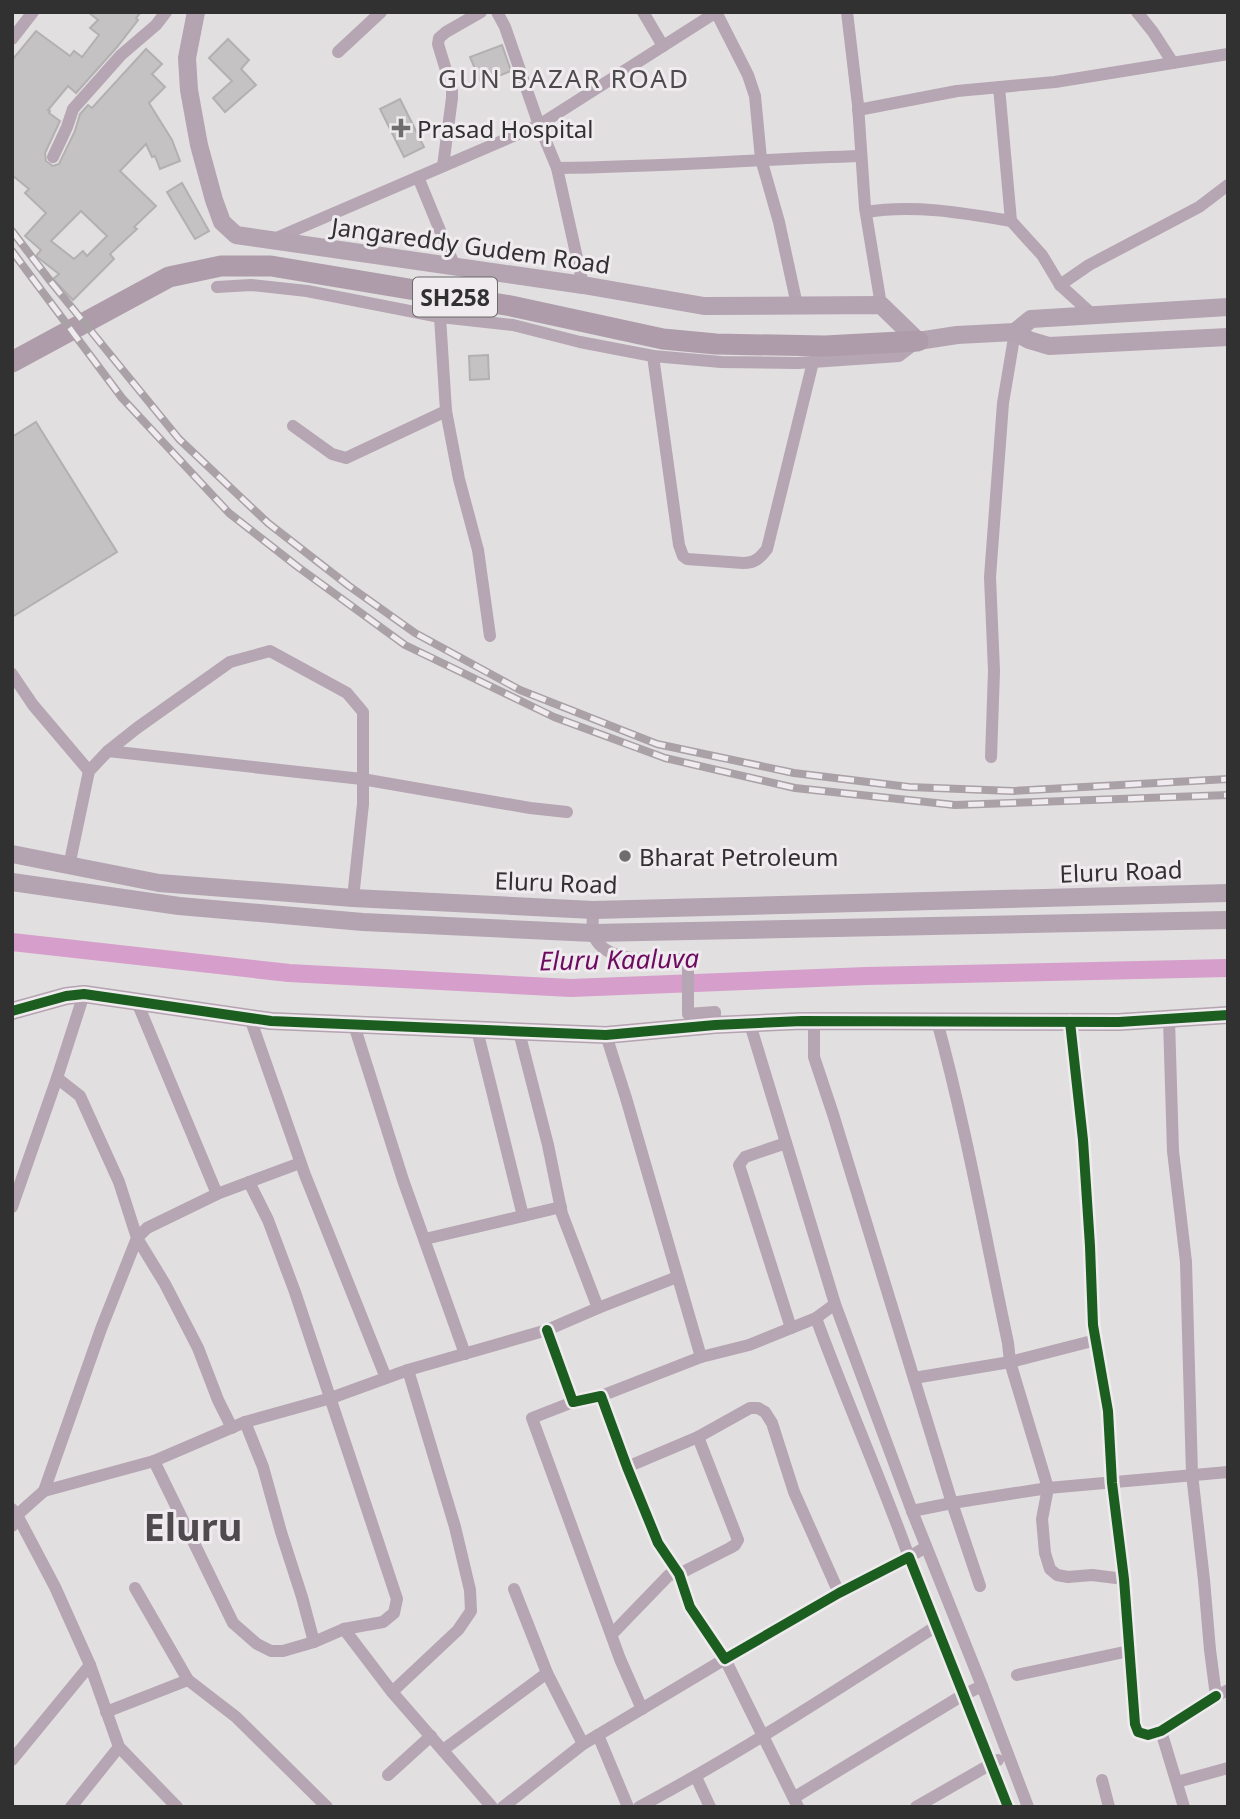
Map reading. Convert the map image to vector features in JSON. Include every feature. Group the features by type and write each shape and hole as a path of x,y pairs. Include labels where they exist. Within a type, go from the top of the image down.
{"main road":[{"name":"Jangareddy Gudem Road","path":"196,12 187,58 189,90 199,145 214,200 222,222 236,235 583,285 704,306 881,305"},
{"name":"SH258","path":"12,362 169,278 233,266 271,266 511,306 663,339 716,344 814,345 918,341"},
{"path":"881,305 918,341 957,335 1015,332 1049,346 1228,337"},
{"path":"1015,332 1031,320 1228,307"},
{"name":"Eluru Road","path":"12,855 159,883 354,898 593,910 1228,893"},
{"name":"Eluru Road","path":"12,882 179,906 363,922 593,933 1228,920"},
{"path":"12,1011 66,996 84,994 271,1021 606,1035 715,1019 750,1024 808,1021 1070,1022 1169,1020 1228,1015"}],"street":[{"path":"12,39 33,12"},
{"path":"53,158 73,109 121,55 156,25 166,12"},
{"path":"338,52 381,12"},
{"path":"443,166 452,90 438,44 439,38 481,12"},
{"path":"497,12 557,168 583,285"},
{"path":"643,12 663,46"},
{"path":"848,12 866,212 881,305"},
{"path":"1137,12 1173,63"},
{"path":"271,240 539,125 715,13 748,75 755,96 761,159 779,222 797,305"},
{"path":"858,110 957,91 1055,82 1228,54"},
{"path":"999,87 1012,221 1042,255 1060,285 1093,315"},
{"path":"557,168 662,166 861,156"},
{"path":"418,177 455,267"},
{"path":"1060,285 1089,265 1199,207 1228,185"},
{"path":"866,212 896,208 1012,221"},
{"path":"217,287 251,285 307,291 440,317 513,325 580,342 653,356 721,362 813,362 900,356 918,341"},
{"path":"440,317 446,411 459,479 478,550 490,636"},
{"path":"992,757 990,578 1003,403 1015,332"},
{"path":"653,356 679,545 683,555 687,559 743,563 752,563 767,549 813,362"},
{"path":"293,426 332,454 346,458 446,411"},
{"path":"69,866 89,771 108,751 137,728 230,662 270,651 347,693 363,712 363,804 354,898"},
{"path":"12,674 33,705 89,771"},
{"path":"108,751 362,779 530,808 567,811"},
{"path":"593,910 593,933 599,944 618,957 688,959 688,1014 715,1019"},
{"path":"12,1207 84,994"},
{"path":"137,1002 217,1194"},
{"path":"250,1018 300,1163 386,1378"},
{"path":"1070,1022 1083,1140 1093,1325 1108,1411 1112,1483 1124,1579 1135,1724 1139,1732 1147,1735 1161,1731 1222,1693 1210,1650 1192,1474 1186,1262 1173,1151 1169,1020"},
{"path":"808,1021 817,1069 914,1378 948,1504 980,1586"},
{"path":"937,1021 976,1181 1010,1362 1048,1488 1042,1519 1045,1553 1050,1569 1068,1577 1092,1575 1124,1579"},
{"path":"750,1024 835,1304 918,1511 926,1547 1028,1807"},
{"path":"354,1025 403,1180 465,1354"},
{"path":"477,1030 523,1216"},
{"path":"519,1032 561,1208 598,1308"},
{"path":"606,1035 701,1357"},
{"path":"57,1078 80,1096 119,1182 137,1238 165,1283 232,1428"},
{"path":"786,1143 746,1157 739,1165 791,1328"},
{"path":"44,1491 101,1329 137,1238 147,1228 217,1194 300,1163"},
{"path":"154,1461 233,1623 257,1644 271,1651 283,1651 344,1629 383,1622 394,1613 397,1600 331,1398 273,1232 249,1182"},
{"path":"425,1239 561,1208"},
{"path":"177,1807 119,1746 90,1665 55,1587 14,1517 44,1491 154,1461 245,1422 331,1398 408,1370 547,1330 677,1277"},
{"path":"642,1709 532,1418 573,1402 601,1396 701,1357 749,1345 816,1318 835,1304"},
{"path":"816,1318 935,1627 1008,1807"},
{"path":"547,1330 573,1402"},
{"path":"914,1378 1010,1362 1096,1340"},
{"path":"392,1692 458,1630 471,1611 470,1590 455,1527 408,1370"},
{"path":"601,1396 627,1467 659,1542 678,1574 690,1607 725,1659 796,1802 963,1695 982,1686"},
{"path":"627,1467 698,1437 750,1408 765,1412 772,1423 794,1492 839,1593"},
{"path":"245,1422 263,1467 314,1642"},
{"path":"612,1634 669,1574 678,1574 730,1548 738,1540 698,1437"},
{"path":"918,1511 1048,1488 1228,1472"},
{"path":"503,1807 583,1744 839,1593 926,1547"},
{"path":"135,1588 188,1680 236,1717 327,1807"},
{"path":"514,1589 547,1673 583,1744"},
{"path":"639,1807 696,1777 935,1627"},
{"path":"344,1629 392,1692 492,1807"},
{"path":"1017,1675 1129,1651"},
{"path":"12,1760 90,1665"},
{"path":"443,1750 547,1673"},
{"path":"106,1712 188,1680"},
{"path":"1161,1731 1184,1807"},
{"path":"598,1735 628,1807"},
{"path":"388,1775 431,1736"},
{"path":"71,1807 119,1746"},
{"path":"916,1807 1008,1755"},
{"path":"1177,1782 1228,1768"},
{"path":"696,1777 710,1807"},
{"path":"1102,1780 1109,1807"}],"building":[{"path":"88,12 141,12 117,47 76,93 68,86 48,110 60,121 45,153 46,161 53,166 59,164 80,114 88,105 92,108 146,49 162,64 152,74 165,87 149,103 172,140 180,161 160,169 146,144 120,171 156,206 134,227 137,229 110,254 114,259 73,300 53,279 59,274 36,256 41,250 25,236 46,213 25,193 29,189 12,175 12,60 36,31 70,56 74,51 82,57 99,35 90,28 98,20","holes":["81,211 107,236 87,256 83,251 74,259 51,241"]},
{"path":"228,39 249,60 241,69 256,85 225,112 213,98 232,81 209,58"},
{"path":"502,45 511,71 481,83 470,57"},
{"path":"400,99 424,147 404,157 380,109"},
{"path":"182,183 209,231 195,239 167,192"},
{"path":"488,355 489,379 470,380 469,356"},
{"path":"36,422 117,552 12,617 12,437"}],"waterway":[{"name":"Eluru Kaaluva","path":"12,942 289,973 571,988 866,976 1228,968"}],"railway":[{"path":"12,231 179,439 268,523 415,633 520,690 657,744 794,773 909,787 1013,791 1228,779"},
{"path":"12,251 122,398 229,513 405,645 554,717 665,758 795,788 955,805 1228,795"}],"cycle path":[{"path":"12,1011 66,996 84,994 271,1021 606,1035 715,1025 802,1021 1119,1022 1228,1015"},
{"path":"1070,1022 1083,1140 1093,1325 1108,1411 1112,1483 1124,1579 1135,1724 1138,1732 1148,1735 1161,1731 1216,1696"},
{"path":"547,1330 573,1402 601,1396 658,1543 679,1574 690,1607 725,1659 839,1593 909,1557 1008,1807"}],"place":[{"name":"Prasad Hospital","path":"401,128"},
{"name":"Bharat Petroleum","path":"625,856"}],"district":[{"name":"GUN BAZAR ROAD","path":"564,78"},
{"name":"Eluru","path":"193,1526"}]}
